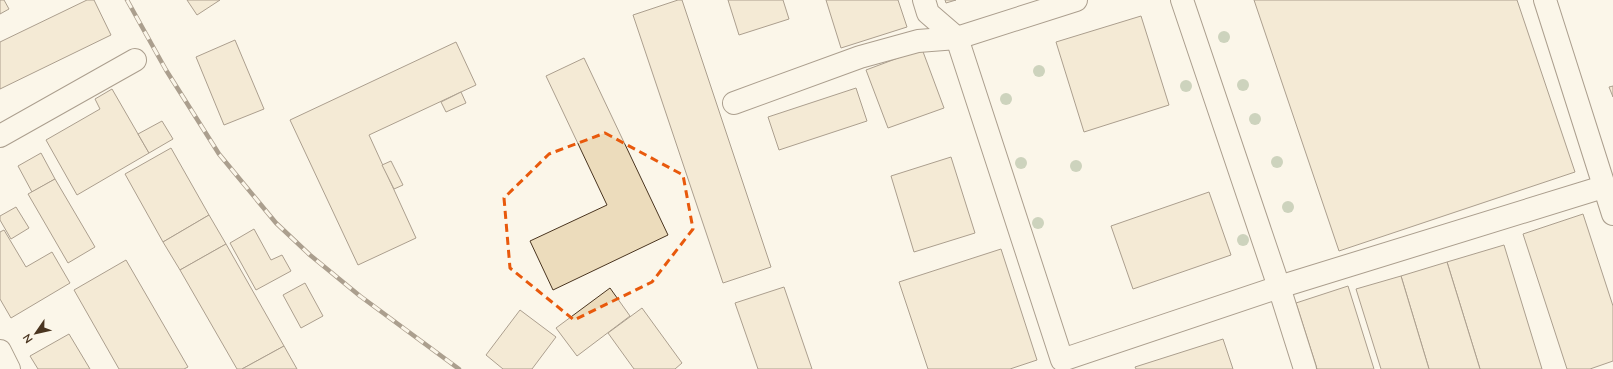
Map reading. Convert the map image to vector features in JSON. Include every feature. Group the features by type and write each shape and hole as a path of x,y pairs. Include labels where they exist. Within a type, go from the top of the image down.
{"street":[{"path":"924,0 928,13 957,38 1062,360 1279,287 1603,187"},
{"path":"734,103 860,57 918,41 957,38 1076,0"},
{"path":"1182,0 1279,287 1305,369"},
{"path":"1545,0 1603,187 1613,214"},
{"path":"0,136 135,60"},
{"path":"0,351 9,369"}],"highlighted area":[{"path":"605,133 683,175 693,229 652,282 574,320 510,268 504,198 549,154"}],"building":[{"path":"0,0 4,0 9,9 0,14"},
{"path":"87,0 94,0 111,35 0,89 0,42"},
{"path":"187,0 220,0 197,15"},
{"path":"682,0 771,267 723,283 633,15"},
{"path":"728,0 783,0 789,19 739,35"},
{"path":"826,0 898,0 907,27 841,48"},
{"path":"945,0 956,0 946,3"},
{"path":"1254,0 1517,0 1575,172 1339,251"},
{"path":"1141,16 1169,105 1084,132 1056,42"},
{"path":"235,40 264,109 224,125 196,57"},
{"path":"456,42 476,85 369,135 416,238 358,265 290,120"},
{"path":"922,49 944,108 888,128 866,70"},
{"path":"584,58 668,235 553,290 530,241 607,205 546,76"},
{"path":"1613,86 1613,97 1609,87"},
{"path":"856,88 867,121 779,150 768,117"},
{"path":"112,89 149,153 77,195 46,140 100,109 95,99"},
{"path":"461,92 466,103 446,112 441,102"},
{"path":"162,121 173,139 149,153 138,134"},
{"path":"171,148 209,215 163,242 125,174"},
{"path":"41,153 55,179 32,192 18,166"},
{"path":"951,157 975,233 914,252 891,176"},
{"path":"391,161 403,185 394,189 382,165"},
{"path":"55,179 95,247 68,263 28,194"},
{"path":"1209,192 1231,255 1133,289 1111,226"},
{"path":"16,207 29,228 11,239 0,220 0,216"},
{"path":"1583,214 1613,306 1613,361 1590,369 1567,369 1523,234"},
{"path":"209,215 226,244 180,270 163,242"},
{"path":"254,229 271,260 282,255 291,271 256,290 230,243"},
{"path":"4,230 26,267 52,252 70,283 11,318 0,299 0,232"},
{"path":"226,244 284,346 242,369 237,369 180,270"},
{"path":"1504,245 1542,369 1480,369 1447,262"},
{"path":"1001,249 1037,360 1010,369 928,369 899,282"},
{"path":"126,260 188,367 184,369 119,369 74,290"},
{"path":"1447,262 1480,369 1429,369 1401,276"},
{"path":"1401,276 1429,369 1381,369 1356,289"},
{"path":"305,283 323,316 301,328 283,295"},
{"path":"1348,286 1374,369 1317,369 1296,303"},
{"path":"784,287 812,369 758,369 735,303"},
{"path":"610,288 630,316 577,356 556,328"},
{"path":"642,308 682,363 675,369 634,369 608,333"},
{"path":"520,310 556,337 532,369 503,369 486,355"},
{"path":"69,334 90,369 38,369 30,356"},
{"path":"1223,339 1233,369 1136,369 1135,367"},
{"path":"284,346 297,369 242,369"}],"railway":[{"path":"127,0 166,70 219,154 276,223 310,255 360,296 459,369"}]}
